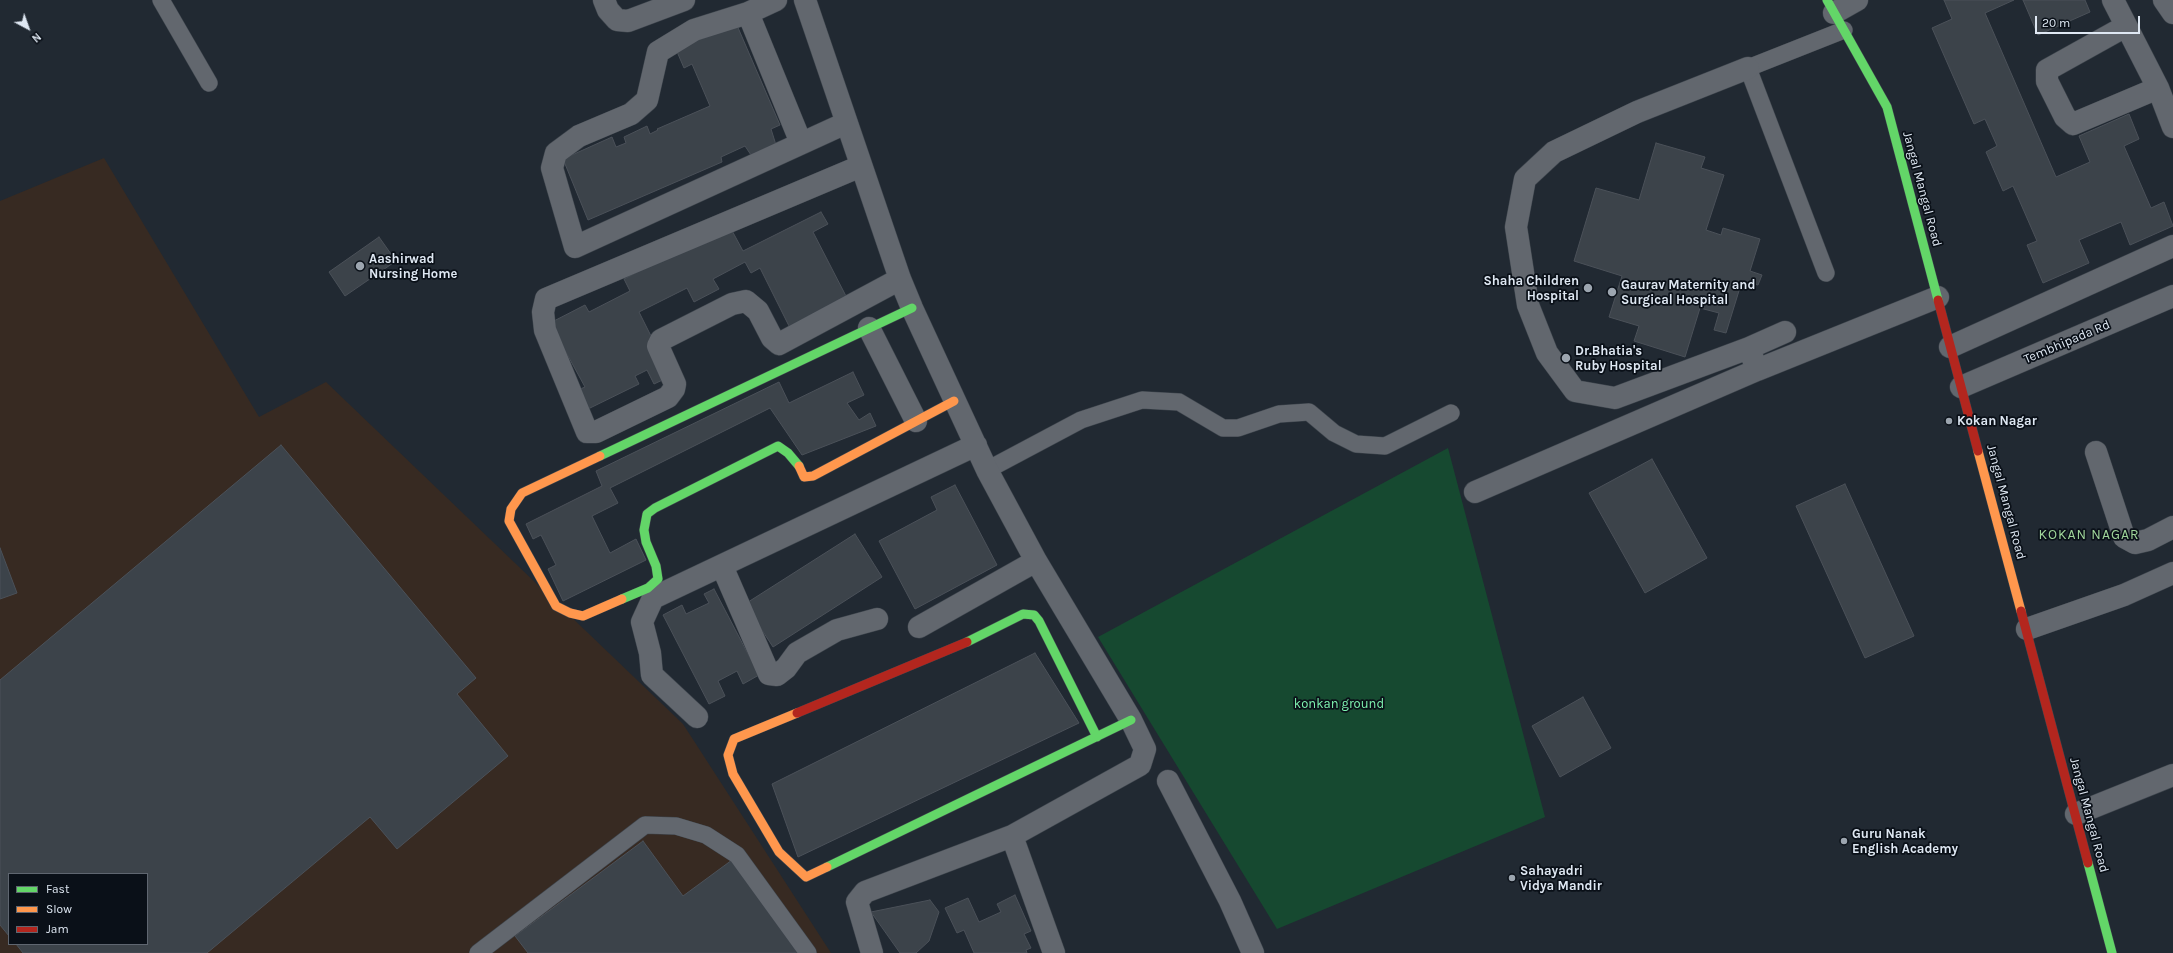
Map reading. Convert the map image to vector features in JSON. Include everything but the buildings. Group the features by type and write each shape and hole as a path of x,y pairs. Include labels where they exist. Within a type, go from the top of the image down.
{"street":[{"path":"604,0 608,10 617,20 628,21 684,0"},
{"path":"776,0 748,13 694,30 658,52 647,100 631,114 579,136 556,153 552,168 575,247 846,123"},
{"path":"805,0 900,279 954,402 1036,561 1131,720 1145,749 1140,765 1012,836 865,892 857,902 872,953"},
{"path":"1835,14 1857,0"},
{"path":"2113,0 2158,88 2173,127"},
{"path":"2164,0 2173,13"},
{"path":"748,13 801,143"},
{"name":"Jangal Mangal Road","path":"1835,14 1887,107 2076,814 2110,952"},
{"path":"2126,26 2047,70 2047,81 2065,117 2073,124 2158,88"},
{"path":"1748,68 1637,112 1554,152 1525,179 1516,228 1528,305 1547,354 1575,391 1616,398 1749,348 1785,332"},
{"path":"861,166 546,299 543,312 545,330 587,432 596,432 668,396 674,389 675,384 658,346 661,340 706,317 732,304 746,301 758,311 772,338 778,344 900,279"},
{"path":"1950,347 2173,246"},
{"name":"Tembhipada Rd","path":"1961,387 2173,296"},
{"path":"1475,492 1757,370 1938,297"},
{"path":"912,308 522,493 511,509 509,521 556,606 570,613 584,616 648,588 658,579 656,566 646,542 644,530 647,514 655,508 778,446 788,453 799,466 804,477 813,476 954,402"},
{"path":"869,328 916,422"},
{"path":"1749,348 1757,370"},
{"path":"697,717 652,675 650,653 642,622 653,598 976,445"},
{"path":"2096,452 2124,537 2135,543 2148,540 2173,527"},
{"path":"919,628 1036,561"},
{"path":"722,566 769,674 777,675 786,668 797,653 837,630 877,619"},
{"path":"2027,629 2124,595 2173,573"},
{"path":"1097,737 1040,621 1034,615 1023,614 946,652 734,739 728,755 733,774 779,852 790,865 806,877 1097,737 1131,720"},
{"path":"2076,814 2173,775"},
{"path":"1168,782 1230,900 1253,953"},
{"path":"1012,836 1054,953"}],"lane":[{"path":"161,0 209,83"},
{"path":"1826,273 1748,68 1835,14"},
{"path":"988,470 1081,420 1142,400 1179,402 1223,428 1238,428 1279,414 1309,412 1334,433 1356,444 1385,446 1451,413"},
{"path":"478,953 645,825 676,826 706,835 737,855 808,953"}],"shaded area":[{"path":"104,158 259,417 326,382 683,724 831,953 0,953 0,201"}],"green space":[{"name":"konkan ground","path":"1448,448 1545,817 1277,929 1098,637"}],"traffic: fast":[{"path":"1827,0 1887,107 1938,300"},
{"path":"600,456 912,308"},
{"path":"622,599 648,588 658,579 656,566 646,542 644,530 647,514 655,508 778,446 788,453 799,466"},
{"path":"967,642 1023,614 1034,615 1039,621 1097,737"},
{"path":"827,867 1131,720"},
{"path":"2088,863 2112,953"}],"traffic: slow":[{"path":"799,466 804,477 813,476 954,401"},
{"path":"1978,451 2021,611"},
{"path":"600,456 522,493 511,509 509,521 556,606 570,613 583,616 622,599"},
{"path":"797,713 734,739 728,755 733,774 779,852 806,877 827,867"}],"traffic: jam":[{"path":"1938,300 1978,451"},
{"path":"2021,611 2088,863"},
{"path":"797,713 967,642"}],"place":[{"name":"Aashirwad Nursing Home","path":"360,266"},
{"name":"Shaha Children Hospital","path":"1588,288"},
{"name":"Gaurav Maternity and Surgical Hospital","path":"1612,292"},
{"name":"Dr.Bhatia's Ruby Hospital","path":"1566,358"},
{"name":"Kokan Nagar","path":"1949,421"},
{"name":"Guru Nanak English Academy","path":"1844,841"},
{"name":"Sahayadri Vidya Mandir","path":"1512,878"}],"district":[{"name":"KOKAN NAGAR","path":"2089,535"}]}
